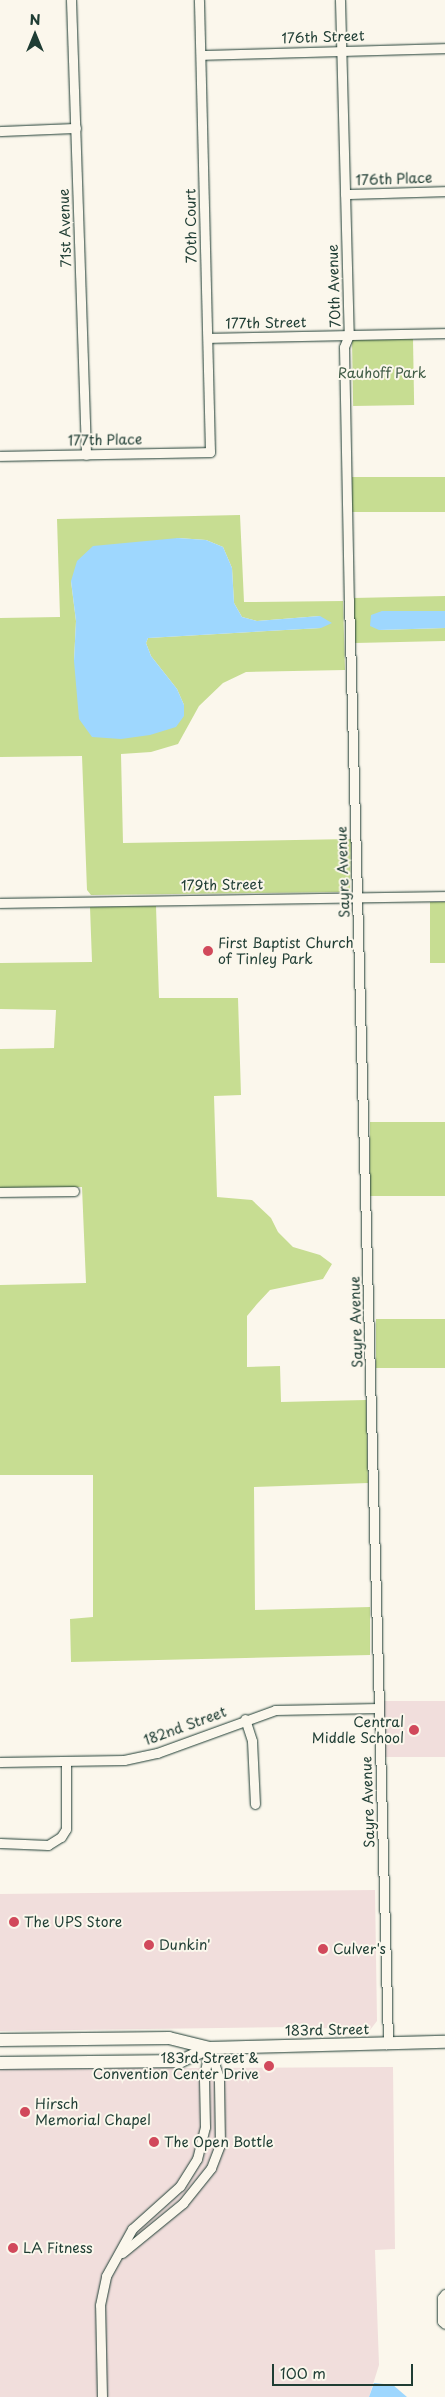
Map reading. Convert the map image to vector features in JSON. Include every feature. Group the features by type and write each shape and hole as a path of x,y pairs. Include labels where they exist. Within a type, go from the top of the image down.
{"street":[{"name":"71st Avenue","path":"71,0 86,454"},
{"name":"70th Court","path":"199,0 210,452"},
{"name":"70th Avenue","path":"340,0 349,335 344,347 349,600"},
{"name":"176th Street","path":"201,54 445,48"},
{"path":"0,131 76,128"},
{"name":"176th Place","path":"345,194 445,191"},
{"name":"177th Street","path":"208,338 445,333"},
{"name":"177th Place","path":"0,456 210,452"},
{"name":"Sayre Avenue","path":"349,600 388,2044"},
{"name":"179th Street","path":"0,903 445,896"},
{"path":"0,1192 74,1191"},
{"name":"182nd Street","path":"0,1762 124,1760 157,1753 245,1719 275,1710 379,1708"},
{"path":"245,1719 252,1741 255,1804"},
{"path":"0,1842 48,1845 61,1838 66,1829 66,1762"},
{"name":"183rd Street","path":"0,2040 170,2038 209,2048 445,2042"},
{"path":"120,2255 183,2203 211,2168 220,2145 219,2078 209,2048"},
{"path":"102,2397 100,2306 106,2276 120,2255 132,2229 180,2186 197,2159 205,2127 204,2079 209,2048"},
{"name":"183rd Street","path":"0,2063 181,2061 209,2048"},
{"path":"445,2294 442,2298 442,2321 445,2324"}],"shaded area":[{"name":"Central Middle School","path":"382,1701 445,1701 445,1757 382,1757"},
{"path":"375,1890 377,2021 370,2030 297,2027 0,2031 0,1894"},
{"path":"393,2067 395,2249 375,2250 379,2365 369,2397 0,2397 0,2069"}],"green space":[{"name":"Rauhoff Park","path":"413,339 414,405 353,406 352,340"},
{"path":"352,477 445,477 445,512 352,512"},
{"path":"240,515 244,602 343,601 345,670 246,672 223,683 199,706 178,744 151,752 121,754 123,843 351,839 350,892 91,895 87,890 82,756 0,757 0,618 60,617 57,519","holes":["178,538 206,540 223,547 232,568 234,603 242,617 257,621 320,616 321,628 148,638 146,643 151,656 177,689 184,705 74,661 76,621 71,581"]},
{"path":"445,596 445,611 382,611 379,630 445,628 445,641 355,643 353,598"},
{"path":"430,902 445,902 445,963 430,963"},
{"path":"156,906 159,998 238,998 241,1095 214,1096 217,1197 252,1200 271,1218 278,1232 293,1247 320,1255 332,1264 323,1279 270,1290 247,1316 247,1367 280,1366 281,1402 366,1400 368,1483 254,1487 255,1610 370,1607 370,1655 71,1662 70,1619 93,1617 93,1475 0,1475 0,1285 86,1283 82,1187 0,1189 0,1049 54,1048 56,1010 0,1009 0,963 92,962 90,907"},
{"path":"370,1122 445,1122 445,1196 370,1196"},
{"path":"376,1319 445,1319 445,1368 376,1368"}],"water":[{"path":"178,538 206,540 223,547 232,568 234,603 242,617 257,621 320,616 332,623 321,628 148,638 146,643 151,656 177,689 184,705 184,716 176,727 150,735 121,739 92,737 79,719 74,661 76,621 71,581 77,561 93,546"},
{"path":"382,611 445,611 445,628 379,630 370,626 371,615"},
{"path":"374,2383 393,2385 407,2397 369,2397"}],"place":[{"name":"First Baptist Church of Tinley Park","path":"208,951"},
{"name":"Central Middle School","path":"414,1730"},
{"name":"The UPS Store","path":"14,1922"},
{"name":"Dunkin'","path":"149,1945"},
{"name":"Culver's","path":"323,1949"},
{"name":"183rd Street & Convention Center Drive","path":"269,2066"},
{"name":"Hirsch Memorial Chapel","path":"25,2112"},
{"name":"The Open Bottle","path":"154,2142"},
{"name":"LA Fitness","path":"13,2248"}]}
